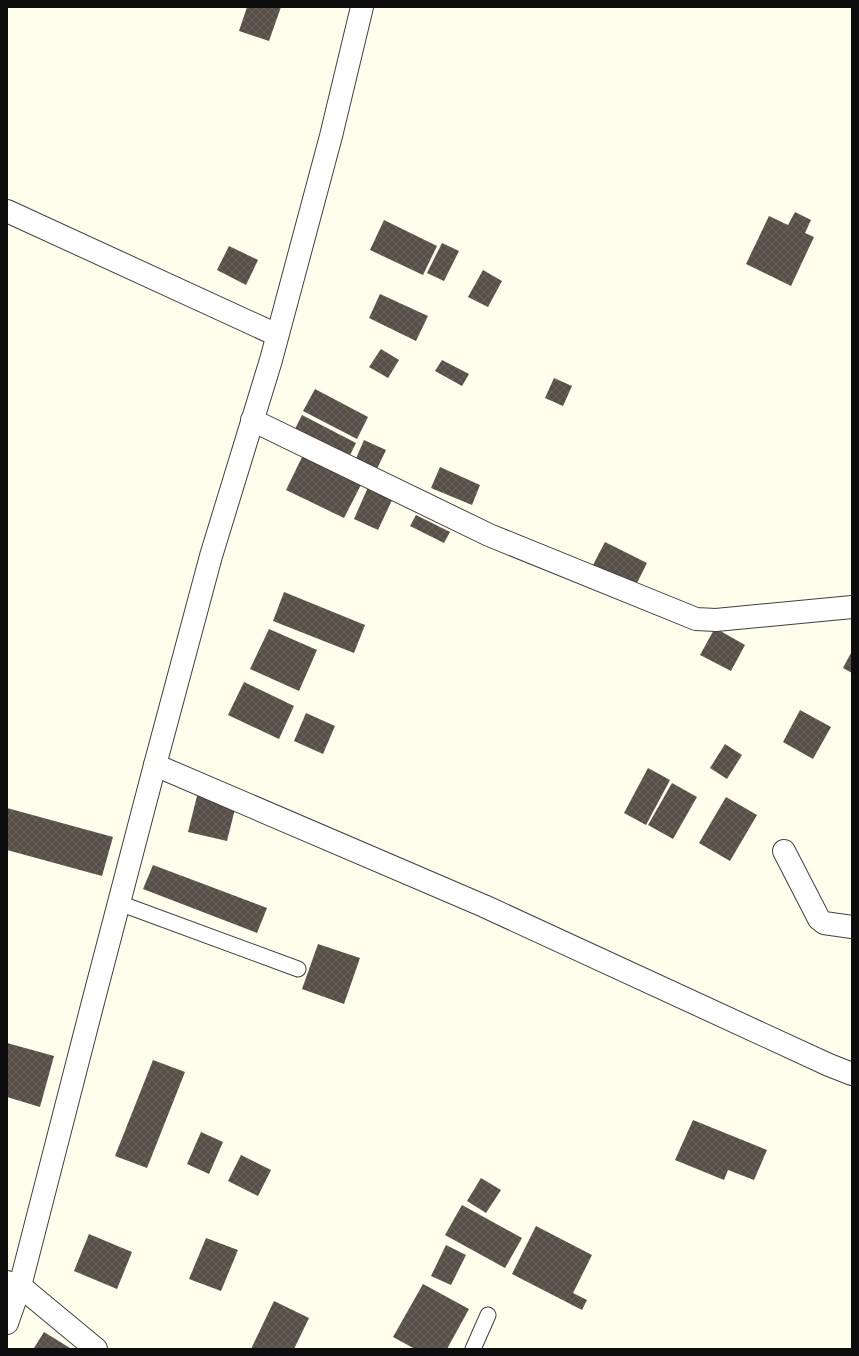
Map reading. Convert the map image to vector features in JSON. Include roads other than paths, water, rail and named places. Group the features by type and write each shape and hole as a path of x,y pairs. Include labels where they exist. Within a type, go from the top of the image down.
{"street":[{"path":"7,1323 13,1284 119,903 211,556 277,335 331,136 362,7"},
{"path":"7,211 277,335"},
{"path":"252,420 489,535 696,619 716,620 852,607"},
{"path":"155,765 484,906 829,1065 852,1074"},
{"path":"784,851 819,920 824,923 852,927"},
{"path":"13,1284 96,1349"}],"lane":[{"path":"119,903 298,969"},
{"path":"473,1349 488,1315"}]}
